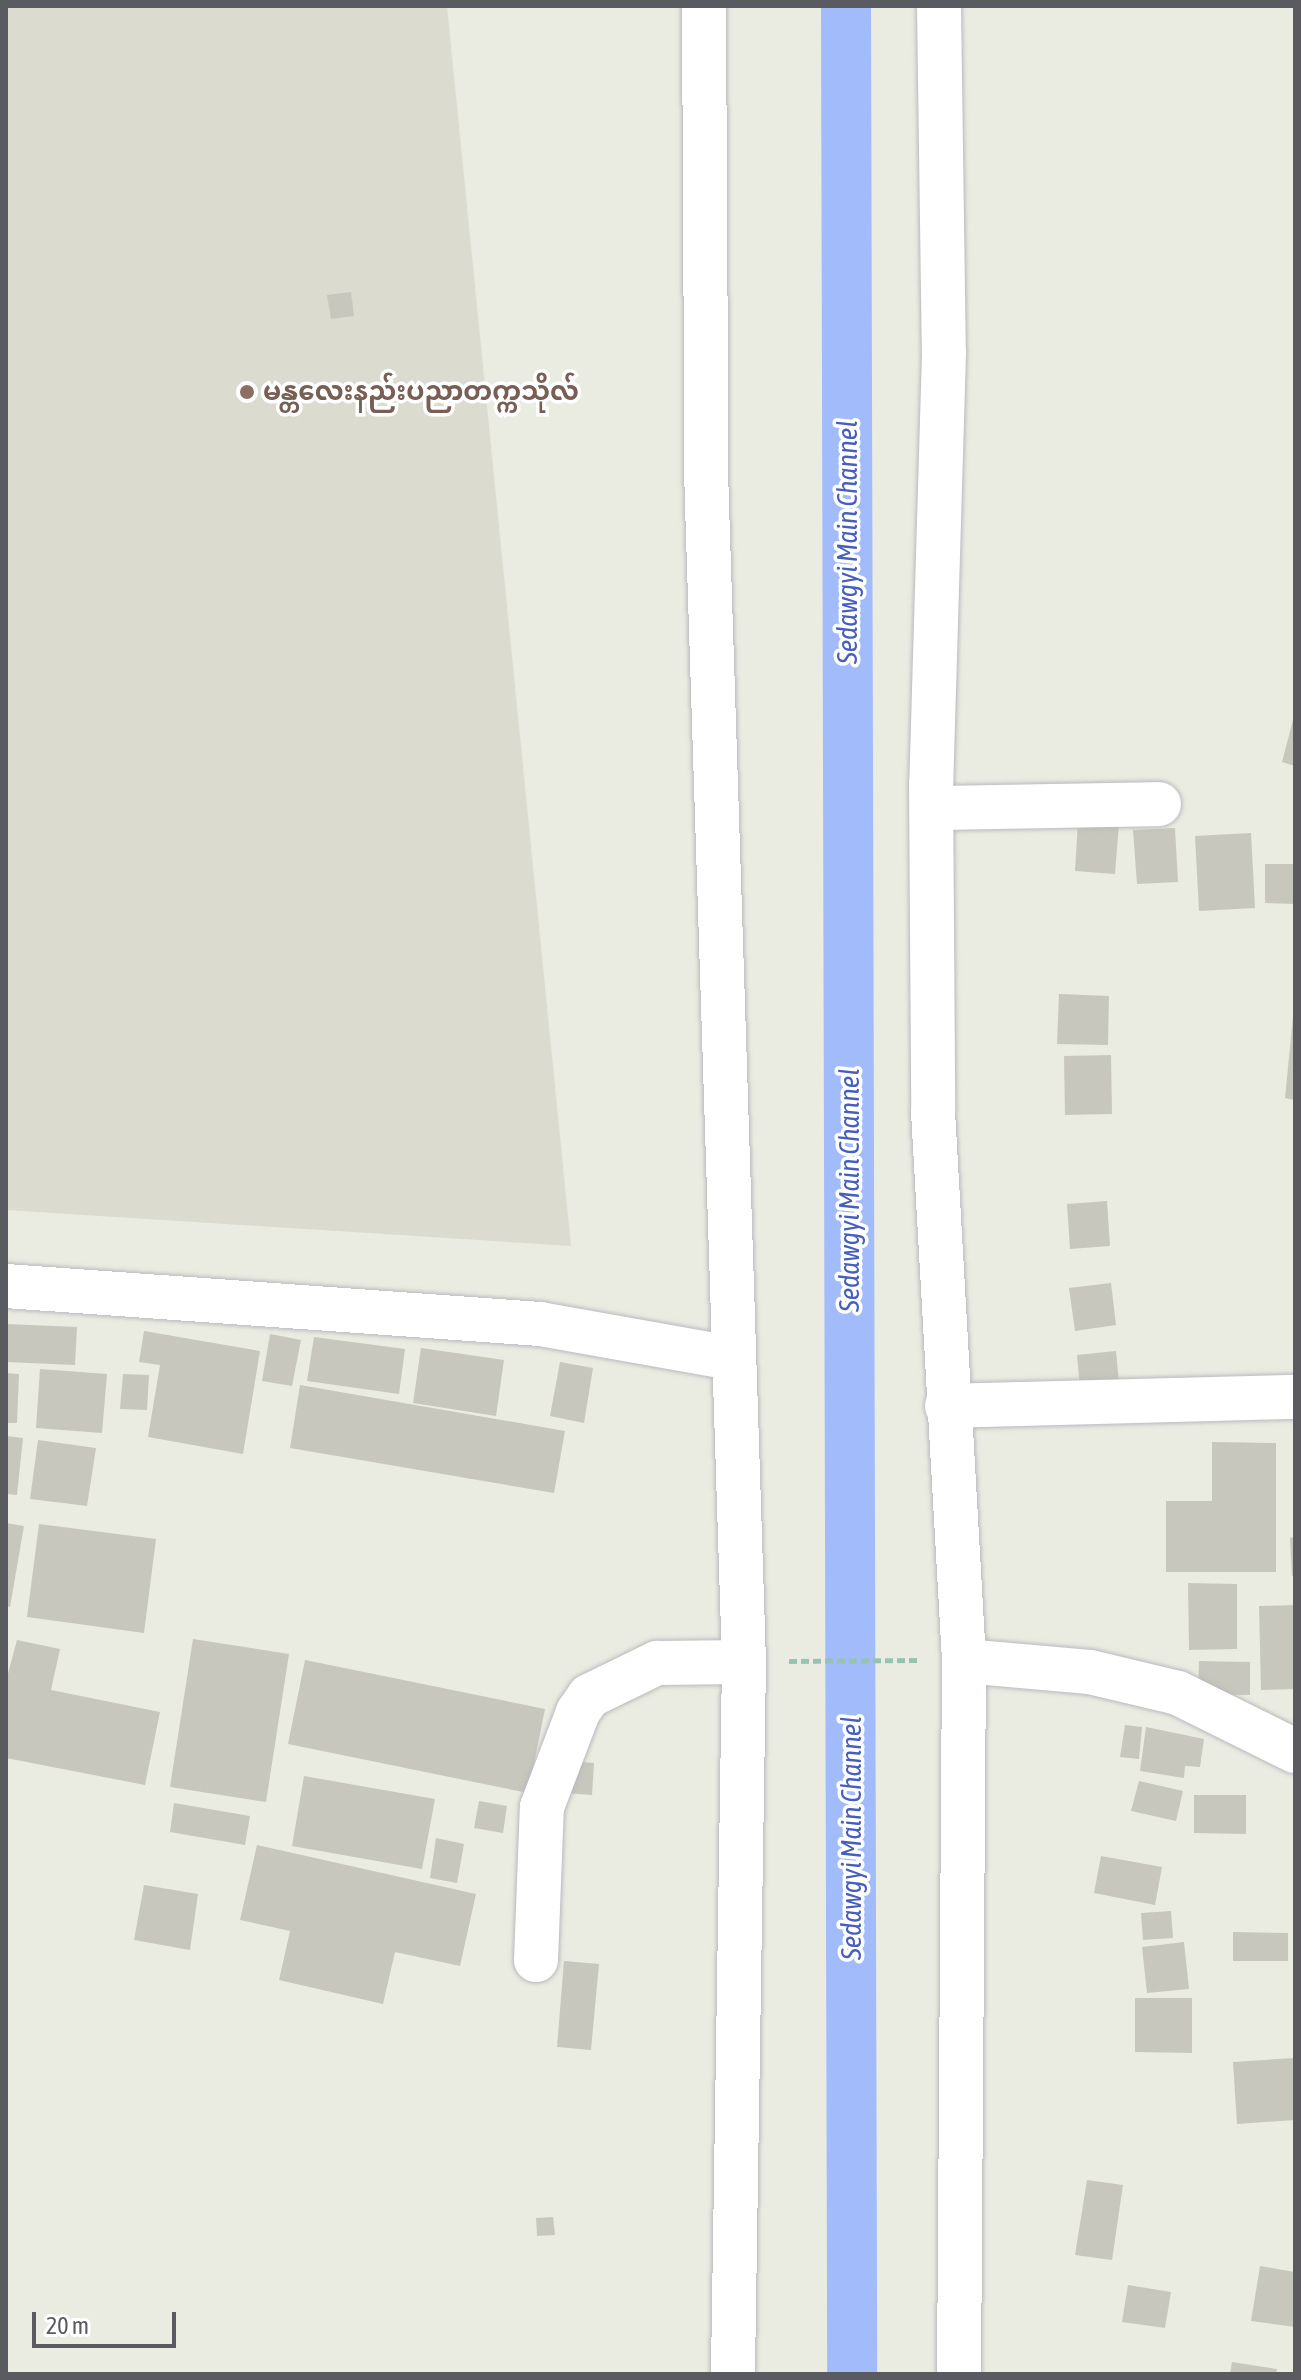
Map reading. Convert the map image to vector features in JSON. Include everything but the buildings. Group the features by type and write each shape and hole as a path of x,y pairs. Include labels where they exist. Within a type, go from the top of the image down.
{"street":[{"path":"704,6 707,504 730,1358 744,1662 733,2374"},
{"path":"939,6 944,353 932,808 933,1111 947,1406 964,1661 959,2374"},
{"path":"932,808 1159,804"},
{"path":"6,1286 540,1324 730,1358"},
{"path":"947,1406 1295,1397"},
{"path":"964,1661 1090,1672 1178,1693 1295,1751"},
{"path":"536,1960 542,1807 583,1704 657,1663 744,1662"}],"path":[{"path":"789,1661 921,1660"}],"shaded area":[{"name":"မန္တလေးနည်းပညာတက္ကသိုလ်","path":"6,6 447,6 571,1246 6,1210"}],"waterway":[{"name":"Sedawgyi Main Channel","path":"846,6 852,2374"}],"place":[{"name":"မန္တလေးနည်းပညာတက္ကသိုလ်","path":"247,392"}]}
